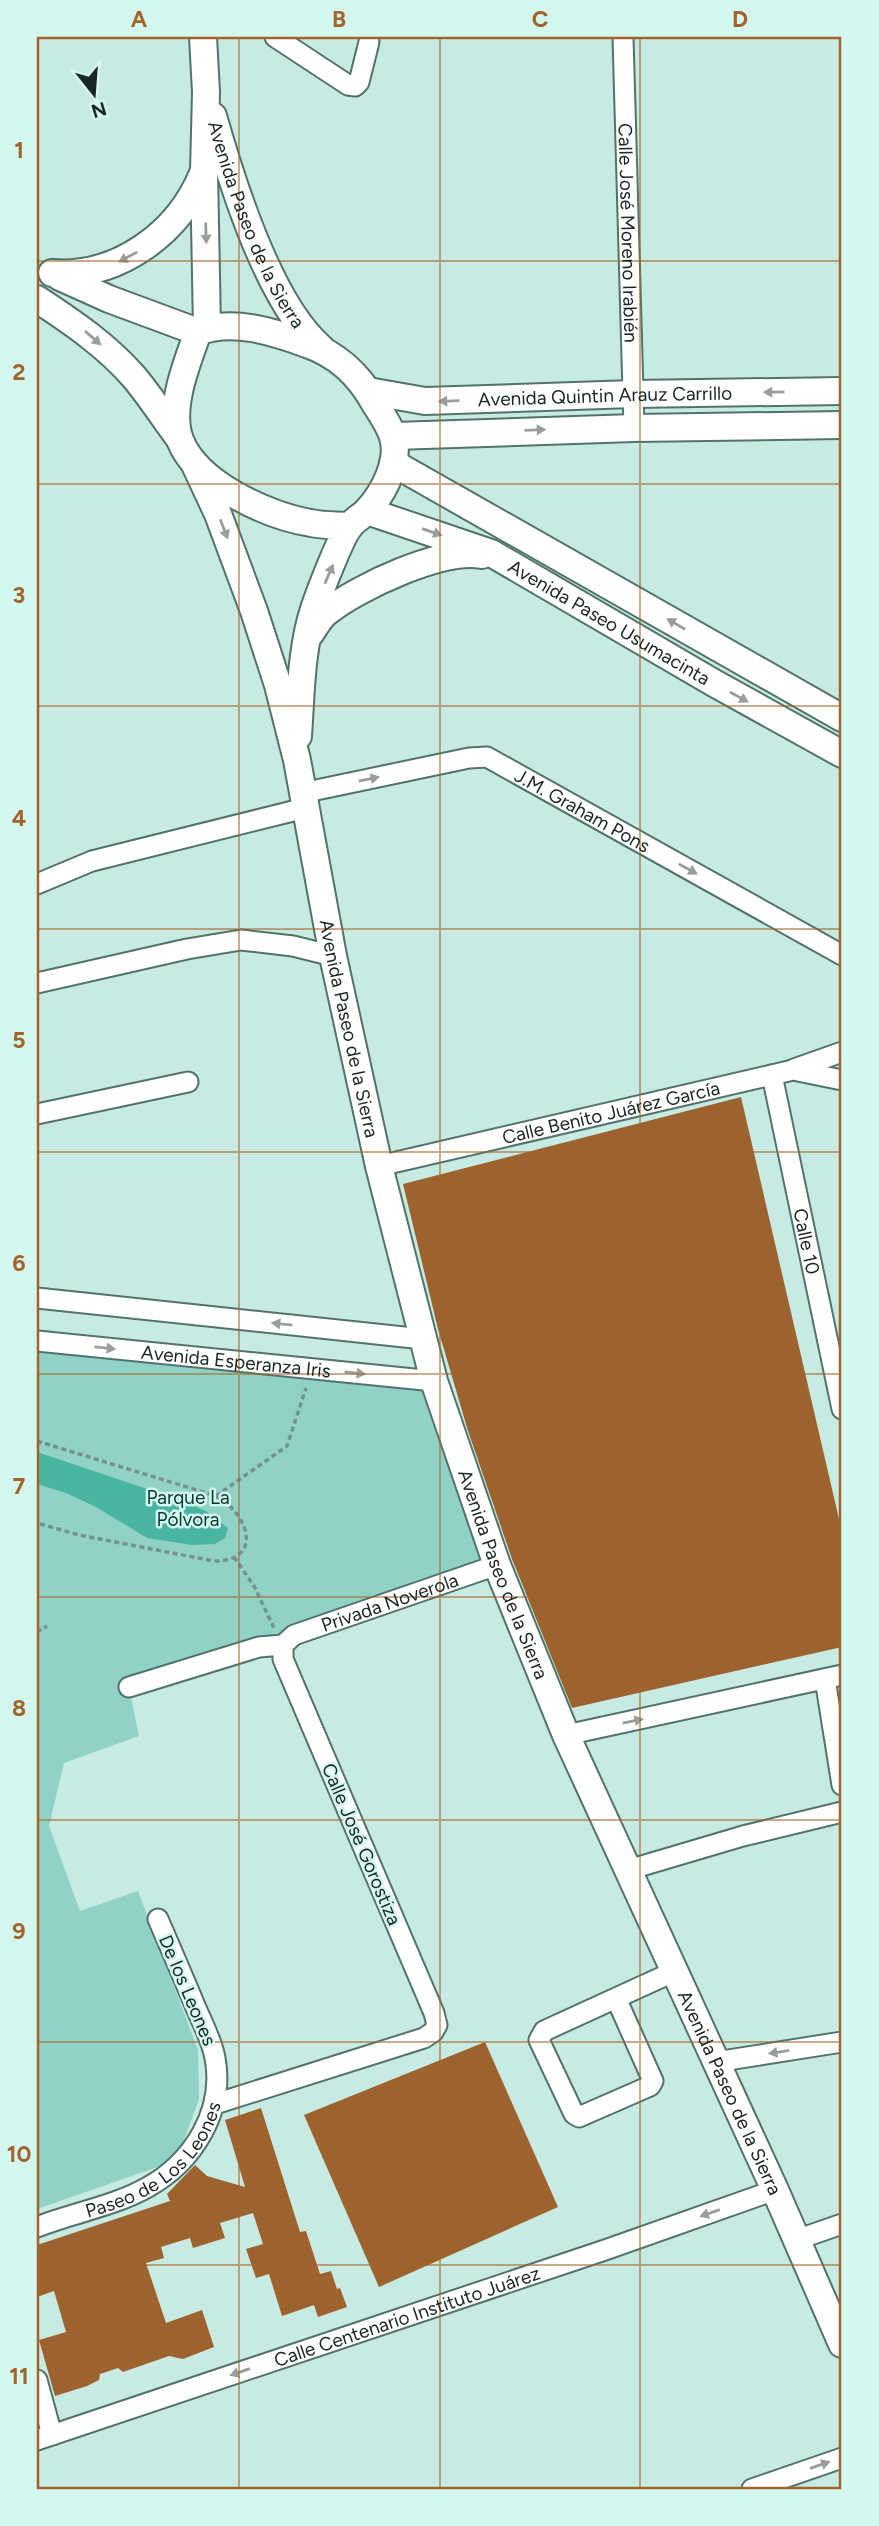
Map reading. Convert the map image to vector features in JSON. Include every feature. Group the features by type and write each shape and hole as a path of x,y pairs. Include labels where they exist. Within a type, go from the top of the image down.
{"main road":[{"name":"Avenida Paseo de la Sierra","path":"202,330 206,92 203,37"},
{"name":"Avenida Paseo de la Sierra","path":"206,92 231,178 258,246 285,302 309,337 323,349"},
{"path":"44,269 85,273 133,255 156,238 178,216 204,171"},
{"path":"37,299 78,325 118,360 180,439 196,467 238,497 281,515 312,523 358,519 384,486 393,463 394,436 368,391 345,365 323,349 263,331 236,327 202,330 109,299 44,269"},
{"path":"180,439 177,408 179,386 202,330"},
{"name":"Avenida Quintin Arauz Carrillo","path":"368,391 425,401 842,391"},
{"name":"Avenida Quintin Arauz Carrillo","path":"394,436 634,428 842,425"},
{"name":"Avenida Paseo Usumacinta","path":"393,463 842,718"},
{"name":"Avenida Paseo de la Sierra","path":"196,467 218,514 278,685 297,760 333,956 379,1166 433,1381 497,1565 566,1735 775,2190 842,2344"},
{"name":"Avenida Paseo de la Sierra","path":"297,760 302,663 313,609 358,519"},
{"name":"Avenida Paseo Usumacinta","path":"358,519 476,547 499,558 842,754"},
{"path":"307,642 325,613 407,568 475,553 499,558"}],"street":[{"path":"275,37 348,85 355,86 359,82 369,43"},
{"name":"Calle José Moreno Irabién","path":"623,37 634,428"},
{"name":"J.M. Graham Pons","path":"37,884 92,861 304,801 463,760 487,757 842,955"},
{"path":"37,984 187,949 241,940 276,943 333,956"},
{"path":"793,1070 842,1052"},
{"name":"Calle Benito Juárez García","path":"379,1166 793,1070 842,1080"},
{"name":"Calle 10","path":"772,1074 842,1409"},
{"path":"37,1114 188,1082"},
{"path":"37,1298 423,1339"},
{"name":"Avenida Esperanza Iris","path":"37,1341 433,1381"},
{"name":"Privada Noverola","path":"283,1645 294,1635 497,1565"},
{"path":"129,1687 259,1647 283,1645"},
{"name":"Calle José Gorostiza","path":"283,1645 283,1659 434,2013 437,2025 430,2035 424,2038"},
{"path":"566,1735 833,1677 842,1785"},
{"path":"628,1870 743,1836 842,1812"},
{"name":"De los Leones","path":"158,1919 212,2046 217,2070 215,2104"},
{"path":"615,1998 653,2081 650,2086 579,2117 574,2114 539,2040 544,2032 615,1998 673,1972"},
{"name":"Paseo de Los Leones","path":"37,2227 133,2194 173,2171 195,2146 215,2104 424,2038"},
{"path":"715,2062 842,2042"},
{"name":"Calle Centenario Instituto Juárez","path":"44,2437 605,2250 775,2190"},
{"path":"796,2240 842,2224"},
{"path":"37,2380 44,2437"},
{"path":"752,2489 842,2458"}],"path":[{"path":"216,1496 287,1446 312,1369"},
{"path":"37,1441 216,1496 241,1517 245,1527 245,1544 234,1557 223,1561 202,1560 79,1535 37,1523"},
{"path":"234,1557 254,1586 283,1645"},
{"path":"37,1632 47,1626"}],"green space":[{"name":"Parque La Pólvora","path":"37,1341 434,1381 497,1565 129,1688 139,1736 64,1763 49,1826 80,1911 138,1891 198,2050 199,2099 181,2148 166,2164 37,2209"}],"shaded area":[{"path":"37,1452 206,1511 228,1528 225,1538 215,1544 192,1545 147,1538 96,1507 66,1493 37,1484"}],"building":[{"path":"741,1097 842,1532 842,1647 572,1708 512,1559 468,1431 438,1329 403,1184"},
{"path":"485,2042 558,2207 379,2287 304,2115"},
{"path":"261,2108 300,2232 306,2231 320,2274 331,2271 347,2307 318,2317 314,2305 282,2316 269,2274 256,2278 246,2249 263,2244 253,2213 220,2223 225,2238 193,2248 190,2238 161,2247 164,2258 146,2263 166,2323 202,2310 214,2347 183,2359 169,2356 123,2372 118,2368 100,2374 99,2380 87,2386 55,2396 39,2340 66,2332 54,2291 37,2297 37,2245 170,2201 167,2194 195,2165 207,2176 245,2187 225,2120"}]}
